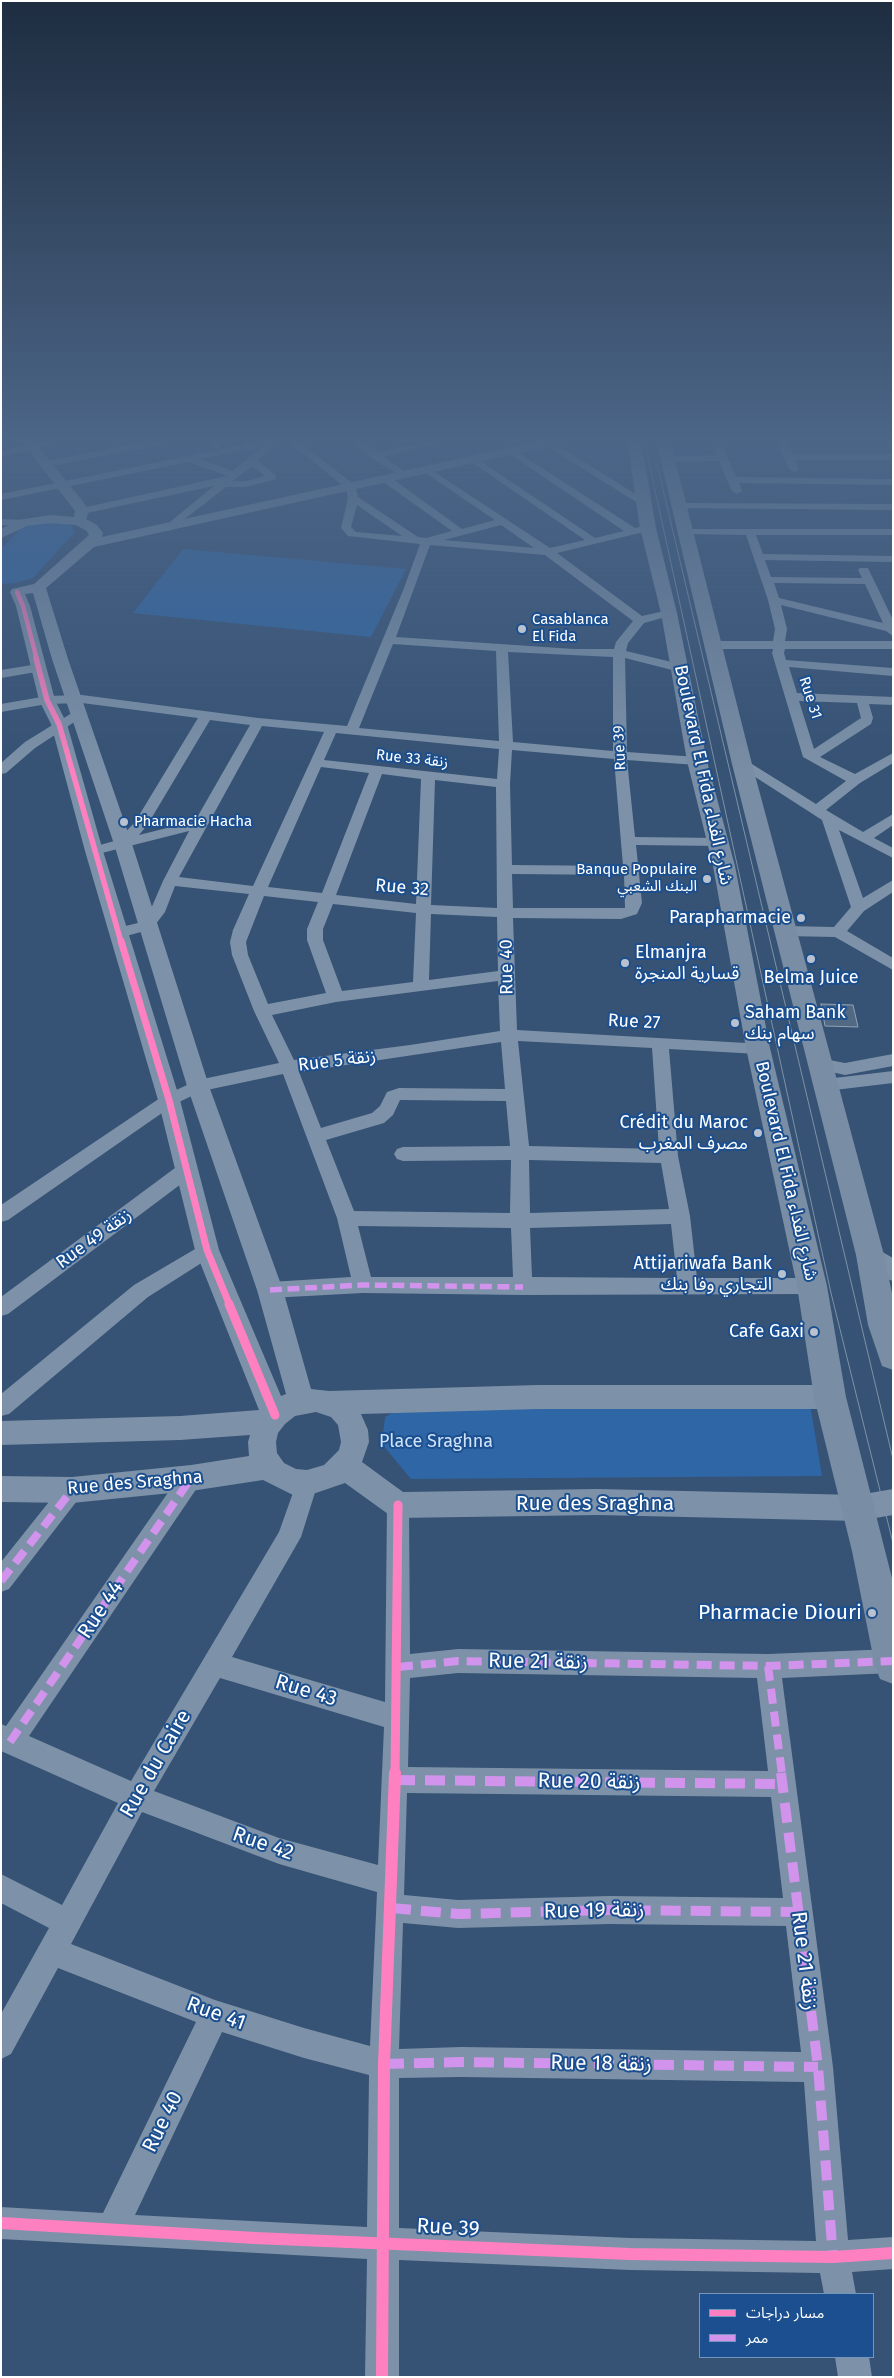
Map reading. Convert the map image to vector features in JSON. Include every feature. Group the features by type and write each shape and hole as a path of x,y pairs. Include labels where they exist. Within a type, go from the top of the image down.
{"main road":[{"name":"Boulevard El Fida شارع الفداء","path":"647,551 669,613 697,761 718,842 758,1048 812,1286 830,1397 858,1508 892,1664"},
{"path":"691,551 715,645 742,764 844,1161 881,1263 883,1325 893,1358"}],"street":[{"path":"9,592 39,587 81,551"},
{"path":"352,730 388,640 418,551"},
{"path":"536,551 552,551"},
{"path":"758,551 769,580 774,600 892,631"},
{"path":"548,552 640,620 669,613"},
{"path":"760,557 893,558"},
{"path":"860,558 892,631"},
{"path":"769,580 869,581"},
{"path":"39,587 123,844 198,1086 270,1290 301,1401"},
{"path":"9,592 23,606 47,700 60,724 94,851 169,1100 207,1250 272,1418"},
{"name":"Rue 31","path":"774,600 781,629 778,644 781,663 810,757"},
{"name":"Rue 39","path":"632,911 634,903 620,756 619,654 622,642 640,620"},
{"path":"388,640 574,653 619,654 680,668"},
{"path":"715,645 893,645"},
{"name":"Rue 40","path":"502,647 506,744 503,784 506,975 509,1035 520,1153 520,1221 523,1287"},
{"path":"781,663 893,672"},
{"path":"1,674 38,668"},
{"path":"793,697 893,701"},
{"path":"1,708 47,700 77,705 206,715 258,722 620,756 697,761"},
{"path":"810,757 866,721 867,718 862,700"},
{"path":"1,770 30,745 60,724 77,705"},
{"path":"123,844 141,824 206,715"},
{"path":"119,933 147,926 157,912 170,880 258,722"},
{"path":"332,728 241,930 238,942 240,955 262,1011 289,1067 347,1218 363,1285"},
{"path":"1,750 30,745"},
{"path":"810,757 855,780"},
{"path":"822,814 855,780 893,757"},
{"name":"Rue 33 زنقة","path":"317,763 377,772 503,784"},
{"path":"742,764 822,814 893,854"},
{"path":"336,997 315,940 315,929 329,899 377,772"},
{"path":"421,987 422,909 428,777"},
{"path":"751,799 766,788 784,789"},
{"path":"822,814 859,908"},
{"path":"864,838 893,818"},
{"path":"94,851 200,824"},
{"path":"628,841 718,842"},
{"path":"505,869 631,871"},
{"name":"Rue 32","path":"170,880 422,909 506,913 621,914 632,911"},
{"path":"838,932 859,908 893,885"},
{"path":"785,931 838,932 893,965"},
{"path":"262,1011 336,997 506,975"},
{"name":"Rue 27","path":"509,1035 758,1048"},
{"name":"Rue 5 زنقة","path":"1,1214 169,1100 198,1086 289,1067 410,1051 509,1035"},
{"path":"660,1043 669,1156 680,1216 688,1286"},
{"path":"819,1064 845,1069 893,1060"},
{"path":"826,1085 893,1077"},
{"path":"316,1136 378,1118 387,1110 393,1096 399,1094 514,1094"},
{"path":"402,1154 520,1153 669,1156"},
{"name":"Rue 49 زنقة","path":"1,1308 186,1170"},
{"path":"347,1218 520,1221 680,1216"},
{"path":"1,1407 141,1290 207,1250"},
{"path":"270,1290 363,1285 523,1287 812,1286"},
{"path":"329,1402 341,1409 349,1418 354,1430 355,1442 351,1455 344,1466 333,1475 307,1483 293,1482 280,1477 269,1466 263,1456 262,1442 272,1418 288,1405 301,1401 538,1397 830,1397"},
{"path":"1,1433 180,1428 272,1418"},
{"name":"Rue des Sraghna","path":"1,1489 72,1490 191,1478 269,1466"},
{"path":"344,1466 398,1505 397,1718 392,1896 384,2064 382,2377"},
{"name":"Rue 44","path":"6,1740 191,1478"},
{"name":"Rue du Caire","path":"1,2044 136,1797 289,1537 307,1483"},
{"path":"1,1581 72,1490"},
{"name":"Rue des Sraghna","path":"398,1505 598,1502 858,1508 893,1502"},
{"name":"Rue 21 زنقة","path":"398,1667 458,1661 768,1666 892,1664"},
{"name":"Rue 43","path":"215,1664 397,1718"},
{"name":"Rue 21 زنقة","path":"768,1666 818,2067 834,2257 840,2293"},
{"name":"Rue 42","path":"6,1740 136,1797 392,1896"},
{"name":"Rue 20 زنقة","path":"395,1780 782,1784"},
{"path":"1,1888 67,1923"},
{"name":"Rue 19 زنقة","path":"392,1896 458,1914 610,1910 798,1912"},
{"name":"Rue 41","path":"52,1951 215,2015 304,2043 384,2064"},
{"name":"Rue 40","path":"111,2230 215,2015"},
{"name":"Rue 18 زنقة","path":"384,2064 461,2062 818,2067"},
{"name":"Rue 39","path":"1,2223 111,2230 630,2254 834,2257 893,2253"},
{"path":"852,2358 855,2377"}],"green space":[{"path":"1,551 58,551 33,578 15,583 1,584"},
{"path":"181,551 205,551 406,569 371,637 133,613"},
{"name":"Place Sraghna","path":"810,1404 822,1476 411,1479 382,1444 385,1417 404,1406"}],"building":[{"path":"821,1004 853,1005 858,1027 825,1026"}],"tram line":[{"path":"668,551 831,1293 893,1543"},
{"path":"678,551 893,1459"}],"marked path":[{"path":"270,1290 363,1285 523,1287"},
{"path":"10,1742 191,1478"},
{"path":"1,1581 72,1490"},
{"path":"398,1667 458,1661 768,1666 892,1661"},
{"path":"768,1666 818,2067 833,2257"},
{"path":"395,1780 783,1784"},
{"path":"391,1908 458,1914 610,1910 798,1912"},
{"path":"384,2064 461,2062 818,2067"}],"cycle path":[{"path":"17,592 23,606 47,700 59,724 94,851 169,1100 207,1250 275,1415"},
{"path":"382,2377 384,2064 397,1718 398,1505"},
{"path":"1,2223 255,2238 630,2254 833,2257 893,2253"}],"place":[{"name":"Casablanca El Fida","path":"522,629"},
{"name":"Pharmacie Hacha","path":"124,822"},
{"name":"Banque Populaire البنك الشعبي","path":"707,879"},
{"name":"Parapharmacie","path":"801,918"},
{"name":"Belma Juice","path":"811,959"},
{"name":"Elmanjra قسارية المنجرة","path":"625,963"},
{"name":"Saham Bank سهام بنك","path":"735,1023"},
{"name":"Crédit du Maroc مصرف المغرب","path":"758,1133"},
{"name":"Attijariwafa Bank التجاري وفا بنك","path":"782,1274"},
{"name":"Cafe Gaxi","path":"814,1332"},
{"name":"Pharmacie Diouri","path":"872,1613"}]}
